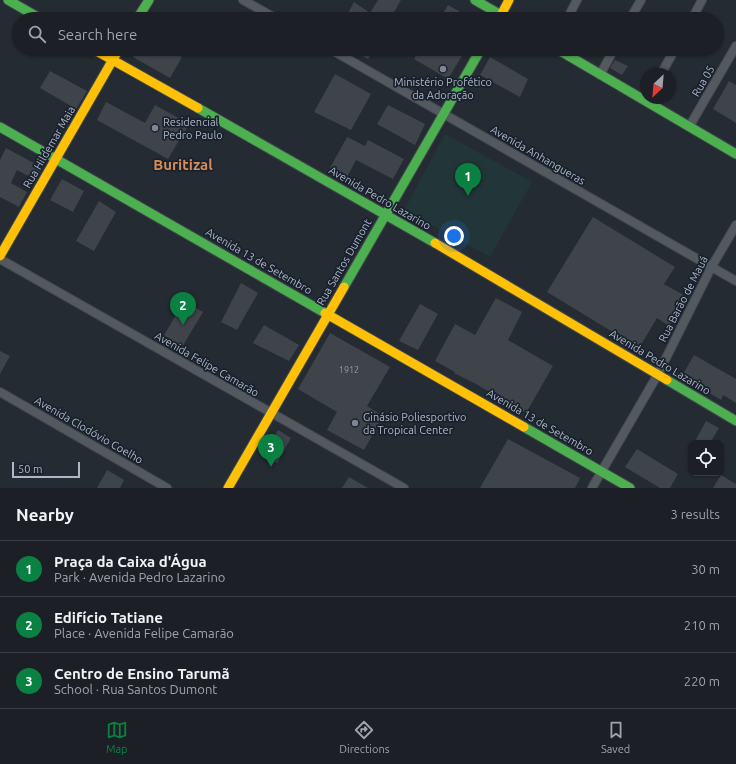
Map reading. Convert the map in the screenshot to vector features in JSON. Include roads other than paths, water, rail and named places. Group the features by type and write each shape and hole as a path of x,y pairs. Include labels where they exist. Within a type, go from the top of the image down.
{"main road":[{"path":"8,0 29,12"},
{"path":"141,12 149,0"},
{"path":"475,0 494,12"},
{"path":"505,12 509,0"},
{"name":"Avenida Pedro Lazarino","path":"105,56 385,214 736,420"},
{"name":"Rua Hildemar Maia","path":"0,258 115,56"},
{"name":"Rua Santos Dumont","path":"228,488 477,56"},
{"path":"569,56 640,97"},
{"path":"652,104 736,154"},
{"name":"Avenida 13 de Setembro","path":"0,127 630,488"}],"street":[{"path":"243,0 264,12"},
{"path":"571,12 578,0"},
{"path":"634,12 641,0"},
{"path":"696,12 702,0"},
{"name":"Rua 05","path":"689,127 736,46"},
{"name":"Avenida Anhangueras","path":"342,56 736,281"},
{"path":"600,74 610,56"},
{"path":"664,68 671,56"},
{"name":"Rua Barão de Mauá","path":"592,488 658,374 712,266 736,225"},
{"name":"Avenida Felipe Camarão","path":"0,258 404,488"},
{"name":"Avenida Clodóvio Coelho","path":"0,392 167,488"}],"place":[{"name":"Ministério Profético da Adoração","path":"443,69"},
{"name":"Residencial Pedro Paulo","path":"155,128"},
{"name":"Praça da Caixa d'Água","path":"468,196"},
{"name":"Edifício Tatiane","path":"183,325"},
{"name":"Ginásio Poliesportivo da Tropical Center","path":"355,423"},
{"name":"Centro de Ensino Tarumã","path":"271,467"}],"district":[{"name":"Buritizal","path":"183,165"}]}
